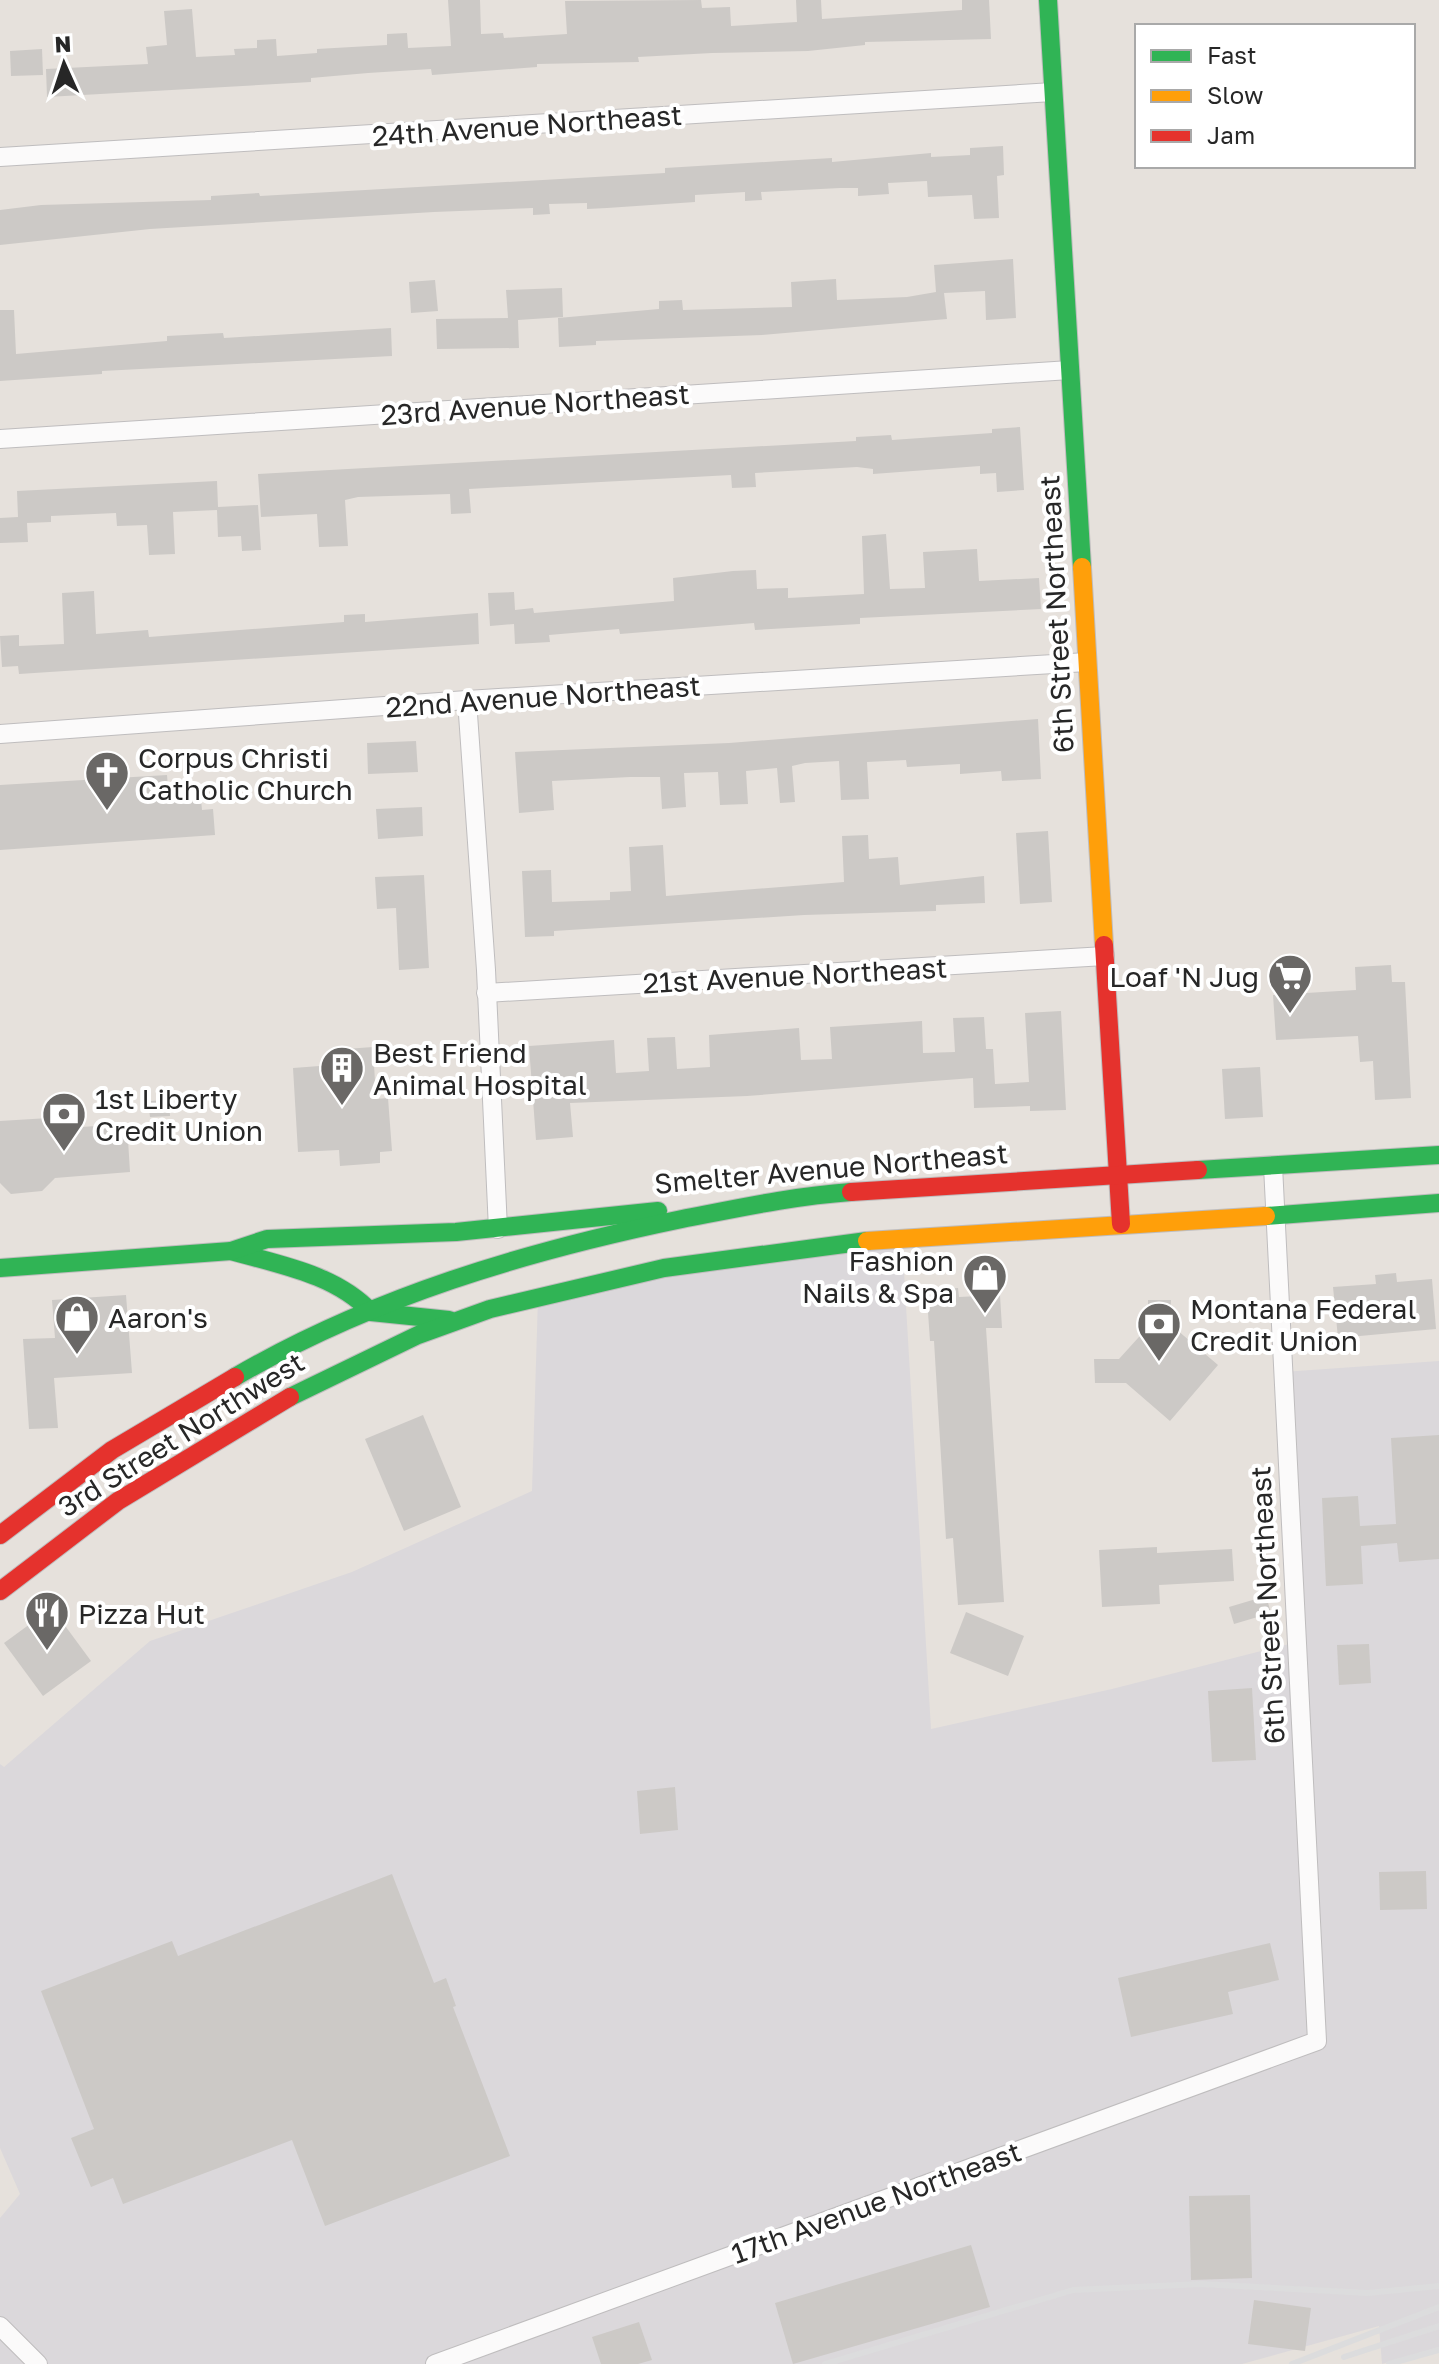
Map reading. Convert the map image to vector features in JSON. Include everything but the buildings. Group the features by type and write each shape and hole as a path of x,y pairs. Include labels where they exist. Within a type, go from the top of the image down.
{"main road":[{"name":"6th Street Northeast","path":"1048,0 1121,1224"},
{"name":"Smelter Avenue Northeast","path":"0,1268 231,1251 267,1239 498,1229 804,1195 1439,1155"},
{"name":"3rd Street Northwest","path":"0,1535 112,1450 255,1366 324,1330 519,1256 804,1195"},
{"path":"1121,1224 1439,1203"},
{"name":"3rd Street Northwest","path":"0,1591 138,1487 234,1428 322,1378 455,1320 615,1277 775,1251 882,1240 1121,1224"},
{"name":"Smelter Avenue Northeast","path":"231,1251 319,1277 355,1295 371,1312"},
{"path":"371,1312 455,1320"}],"street":[{"name":"24th Avenue Northeast","path":"0,157 1053,92"},
{"name":"23rd Avenue Northeast","path":"0,439 1070,370"},
{"name":"22nd Avenue Northeast","path":"0,734 467,700 1087,662"},
{"path":"467,700 498,1229"},
{"name":"21st Avenue Northeast","path":"486,993 1105,956"},
{"name":"6th Street Northeast","path":"1273,1166 1317,2041"},
{"name":"17th Avenue Northeast","path":"435,2364 1317,2041"},
{"path":"0,2326 38,2364"}],"shaded area":[{"path":"902,1238 931,1729 1112,1689 1297,1642 1283,1372 1439,1361 1439,2347 1382,2364 1379,2326 1242,2364 0,2364 0,2218 20,2194 0,2148 0,1764 4,1767 150,1641 352,1572 532,1491 538,1298"}],"railway":[{"path":"825,2364 1073,2290 1201,2284 1368,2293 1439,2286"},
{"path":"1292,2364 1439,2307"},
{"path":"1344,2357 1439,2326"},
{"path":"1389,2364 1439,2350"}],"traffic: fast":[{"path":"1048,0 1082,567"},
{"path":"1198,1170 1439,1155"},
{"path":"235,1377 341,1323 396,1300 509,1262 682,1219 788,1199 851,1192"},
{"path":"1266,1216 1439,1203"},
{"path":"0,1268 231,1251 267,1239 456,1232 658,1211"},
{"path":"290,1397 418,1335 490,1309 664,1268 867,1241"},
{"path":"231,1251 306,1272 341,1288 371,1312 449,1320"}],"traffic: slow":[{"path":"1082,567 1104,945"},
{"path":"867,1241 1266,1216"}],"traffic: jam":[{"path":"1104,945 1121,1224"},
{"path":"851,1192 1198,1170"},
{"path":"0,1535 112,1450 235,1377"},
{"path":"0,1591 118,1501 290,1397"}],"place":[{"name":"Corpus Christi Catholic Church","path":"107,812"},
{"name":"Loaf 'N Jug","path":"1290,1015"},
{"name":"Best Friend Animal Hospital","path":"342,1107"},
{"name":"1st Liberty Credit Union","path":"64,1153"},
{"name":"Fashion Nails & Spa","path":"985,1315"},
{"name":"Aaron's","path":"77,1356"},
{"name":"Montana Federal Credit Union","path":"1159,1363"},
{"name":"Pizza Hut","path":"47,1652"}]}
